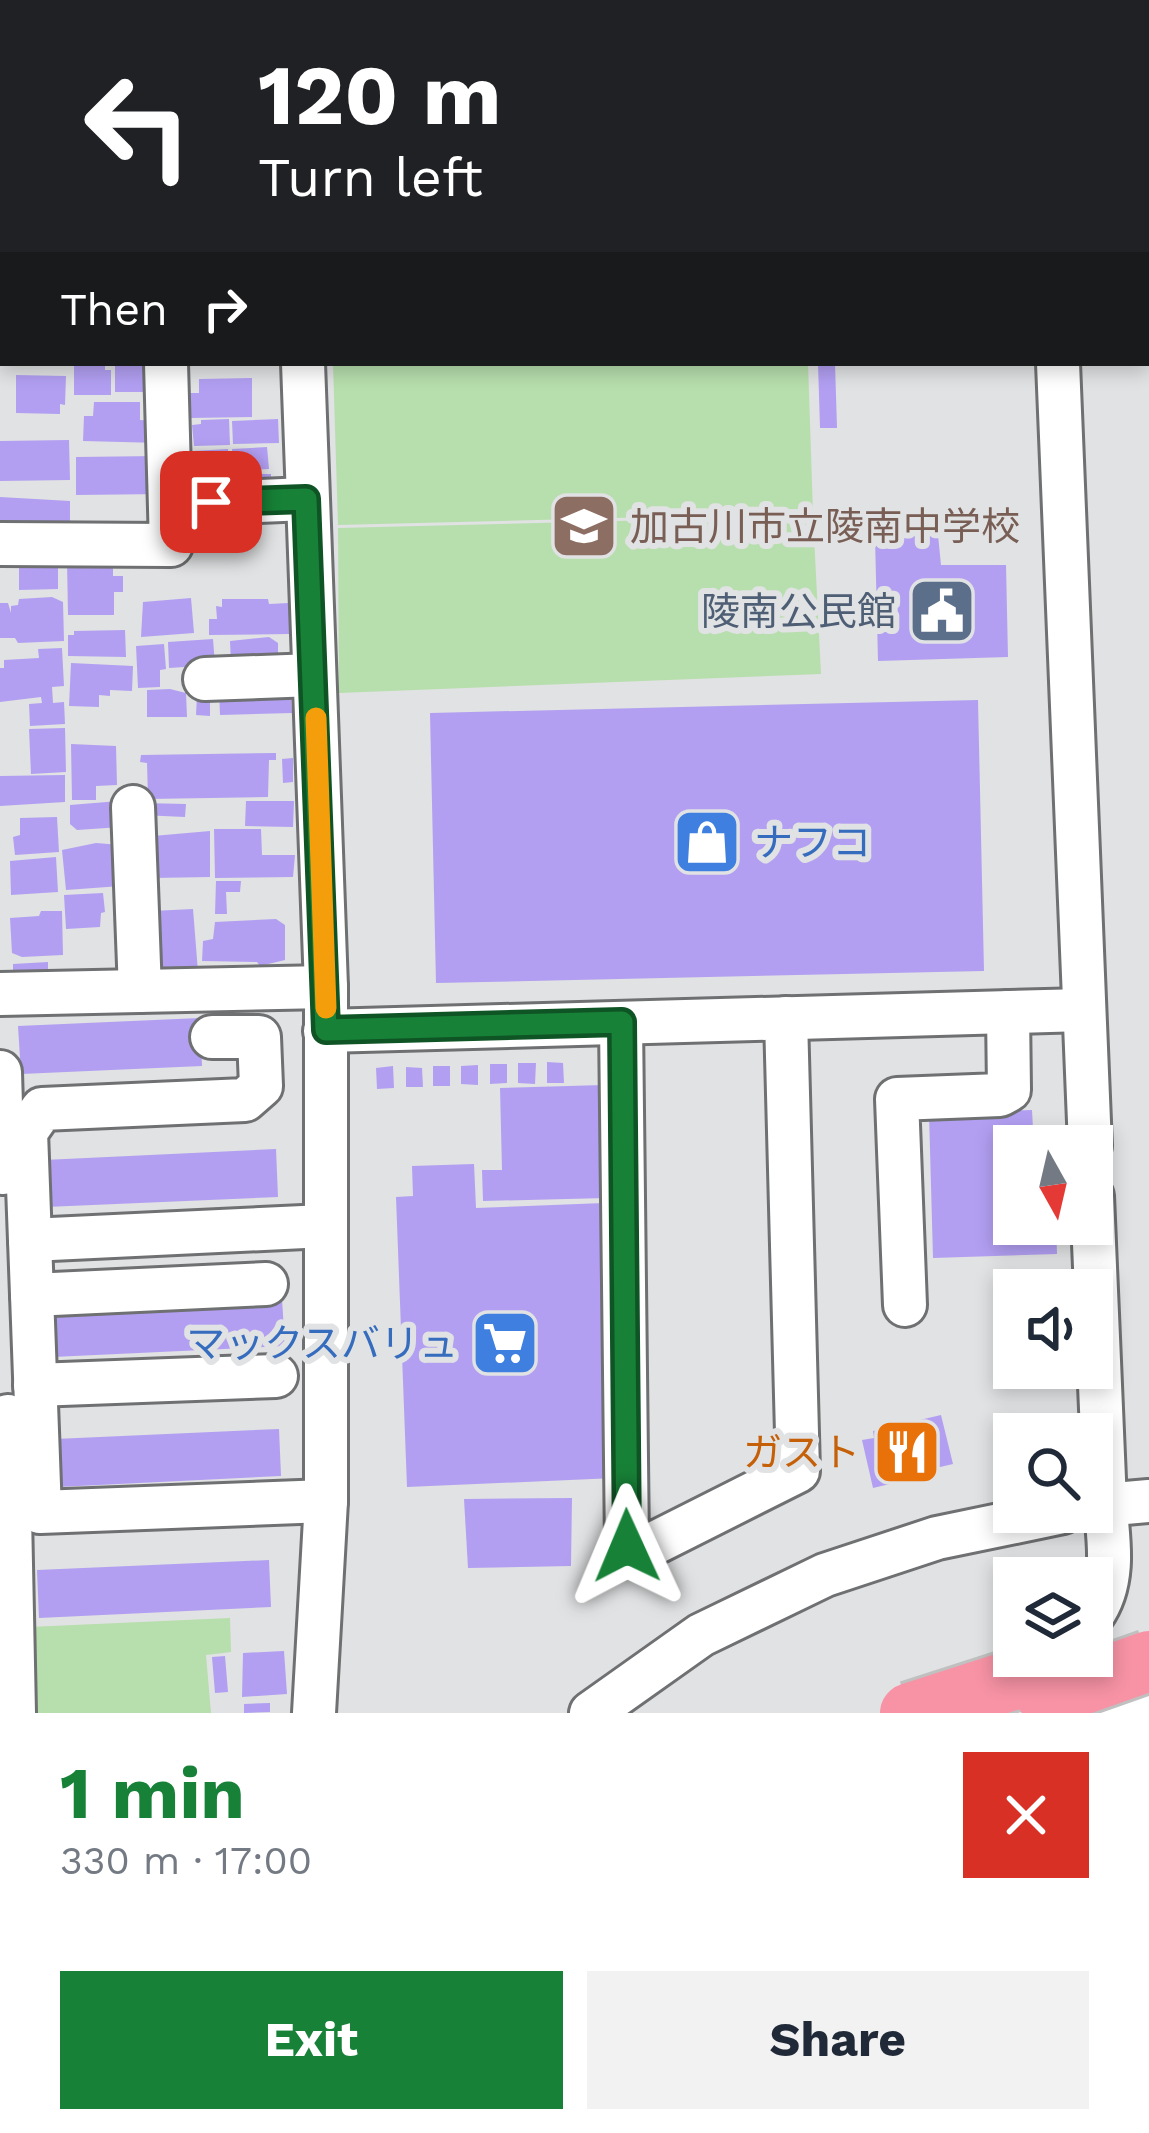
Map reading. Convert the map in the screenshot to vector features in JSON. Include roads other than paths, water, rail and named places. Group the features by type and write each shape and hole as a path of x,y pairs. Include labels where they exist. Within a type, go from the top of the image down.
{"highway":[{"path":"997,1713 1149,1661"},
{"path":"910,1713 1022,1677"}],"street":[{"path":"0,544 171,545 166,366"},
{"path":"303,366 326,987 326,1501 314,1713"},
{"path":"1058,366 1089,1125"},
{"path":"170,505 306,499"},
{"path":"205,679 314,675"},
{"path":"133,807 140,991"},
{"path":"0,994 326,987"},
{"path":"326,1030 1084,1010"},
{"path":"905,1305 897,1099 1000,1095 1009,1090 1008,1012"},
{"path":"622,1022 627,1546 641,1550 798,1471 786,1018"},
{"path":"212,1037 259,1037 260,1086 245,1100 42,1109 26,1132 12,1248 32,1295 14,1398 40,1511 326,1501"},
{"path":"0,1072 12,1248 9,1707"},
{"path":"12,1248 325,1226"},
{"path":"1093,1245 1096,1413"},
{"path":"32,1295 266,1285"},
{"path":"14,1398 276,1376"},
{"path":"1113,1504 1149,1501"},
{"path":"591,1713 701,1635 826,1575 938,1538 993,1527"},
{"path":"1061,1713 1068,1677"},
{"path":"1120,1713 1149,1703"}],"place":[{"name":"加古川市立陵南中学校","path":"584,526"},
{"name":"陵南公民館","path":"942,611"},
{"name":"ナフコ","path":"707,842"},
{"name":"マックスバリュ","path":"505,1343"},
{"name":"ガスト","path":"907,1452"}]}
